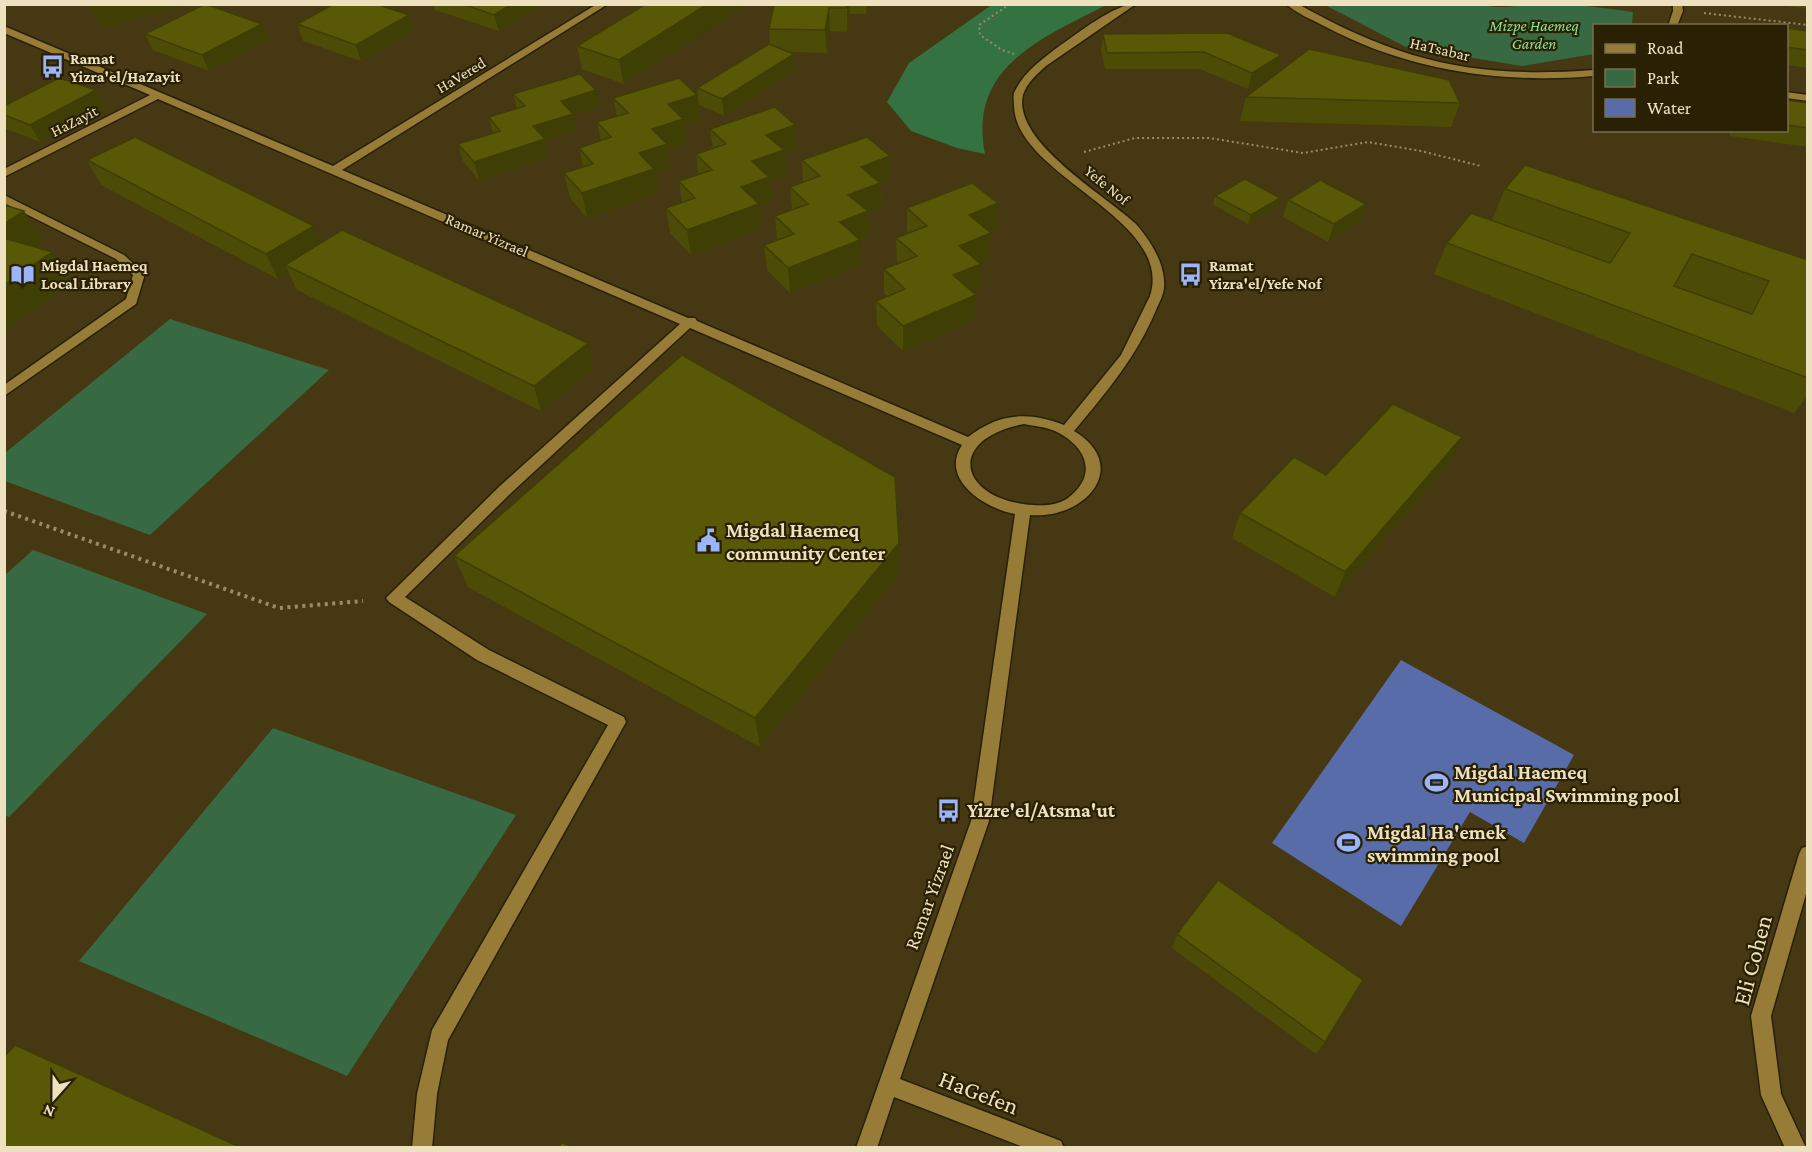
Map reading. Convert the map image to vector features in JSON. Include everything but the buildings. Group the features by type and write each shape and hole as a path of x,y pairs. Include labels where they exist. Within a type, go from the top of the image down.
{"street":[{"name":"HaVered","path":"334,170 604,4"},
{"name":"Yefe Nof","path":"1067,430 1115,374 1145,325 1158,288 1152,255 1130,224 1056,163 1038,145 1020,121 1017,96 1030,75 1079,38 1132,4"},
{"name":"HaTsabar","path":"1290,4 1378,49 1427,64 1474,73 1536,76 1593,73"},
{"path":"1673,24 1678,8"},
{"name":"Ramar Yizrael","path":"4,29 691,321 969,443"},
{"name":"HaZayit","path":"4,174 158,95"},
{"path":"1788,95 1808,98"},
{"path":"4,198 120,257 139,274 132,301 4,392"},
{"path":"422,1148 427,1094 439,1037 618,722 483,655 394,598 506,489 691,321"},
{"path":"1024,419 1046,422 1067,430 1080,438 1094,460 1095,472 1092,483 1072,502 1058,509 1023,512 989,501 967,480 964,461 969,443 983,430 1002,422 1024,419"},
{"name":"Ramar Yizrael","path":"866,1148 980,821 1023,512"},
{"name":"Eli Cohen","path":"1796,1148 1771,1095 1761,1016 1808,854"},
{"name":"HaGefen","path":"887,1084 1054,1148"}],"path":[{"path":"1010,4 979,25 980,35 1002,50 1043,65"},
{"path":"1678,8 1808,25"},
{"path":"1056,163 1135,138 1209,138 1271,150 1302,153 1332,146 1368,142 1421,151 1481,166"},
{"path":"4,511 279,608 394,598"}],"green space":[{"path":"993,4 1106,5 1035,44 1015,59 999,77 988,98 983,124 985,154 957,148 911,131 887,102 909,63"},
{"name":"Mizpe Haemeq Garden","path":"1559,4 1633,12 1632,24 1593,24 1593,54 1522,66 1406,47 1325,5 1507,7"},
{"path":"170,319 329,370 150,535 5,481 5,453"},
{"path":"33,550 207,614 9,817 4,815 5,575"},
{"path":"273,728 516,815 347,1076 79,961"}],"water":[{"name":"Migdal Haemeq Municipal Swimming pool","path":"1401,660 1574,755 1524,843 1470,812 1401,926 1272,843"}],"place":[{"name":"Ramat Yizra'el/HaZayit","path":"52,67"},
{"name":"Migdal Haemeq Local Library","path":"23,274"},
{"name":"Ramat Yizra'el/Yefe Nof","path":"1191,274"},
{"name":"Migdal Haemeq community Center","path":"708,541"},
{"name":"Migdal Haemeq Municipal Swimming pool","path":"1436,783"},
{"name":"Yizre'el/Atsma'ut","path":"949,810"},
{"name":"Migdal Ha'emek swimming pool","path":"1349,843"}]}
